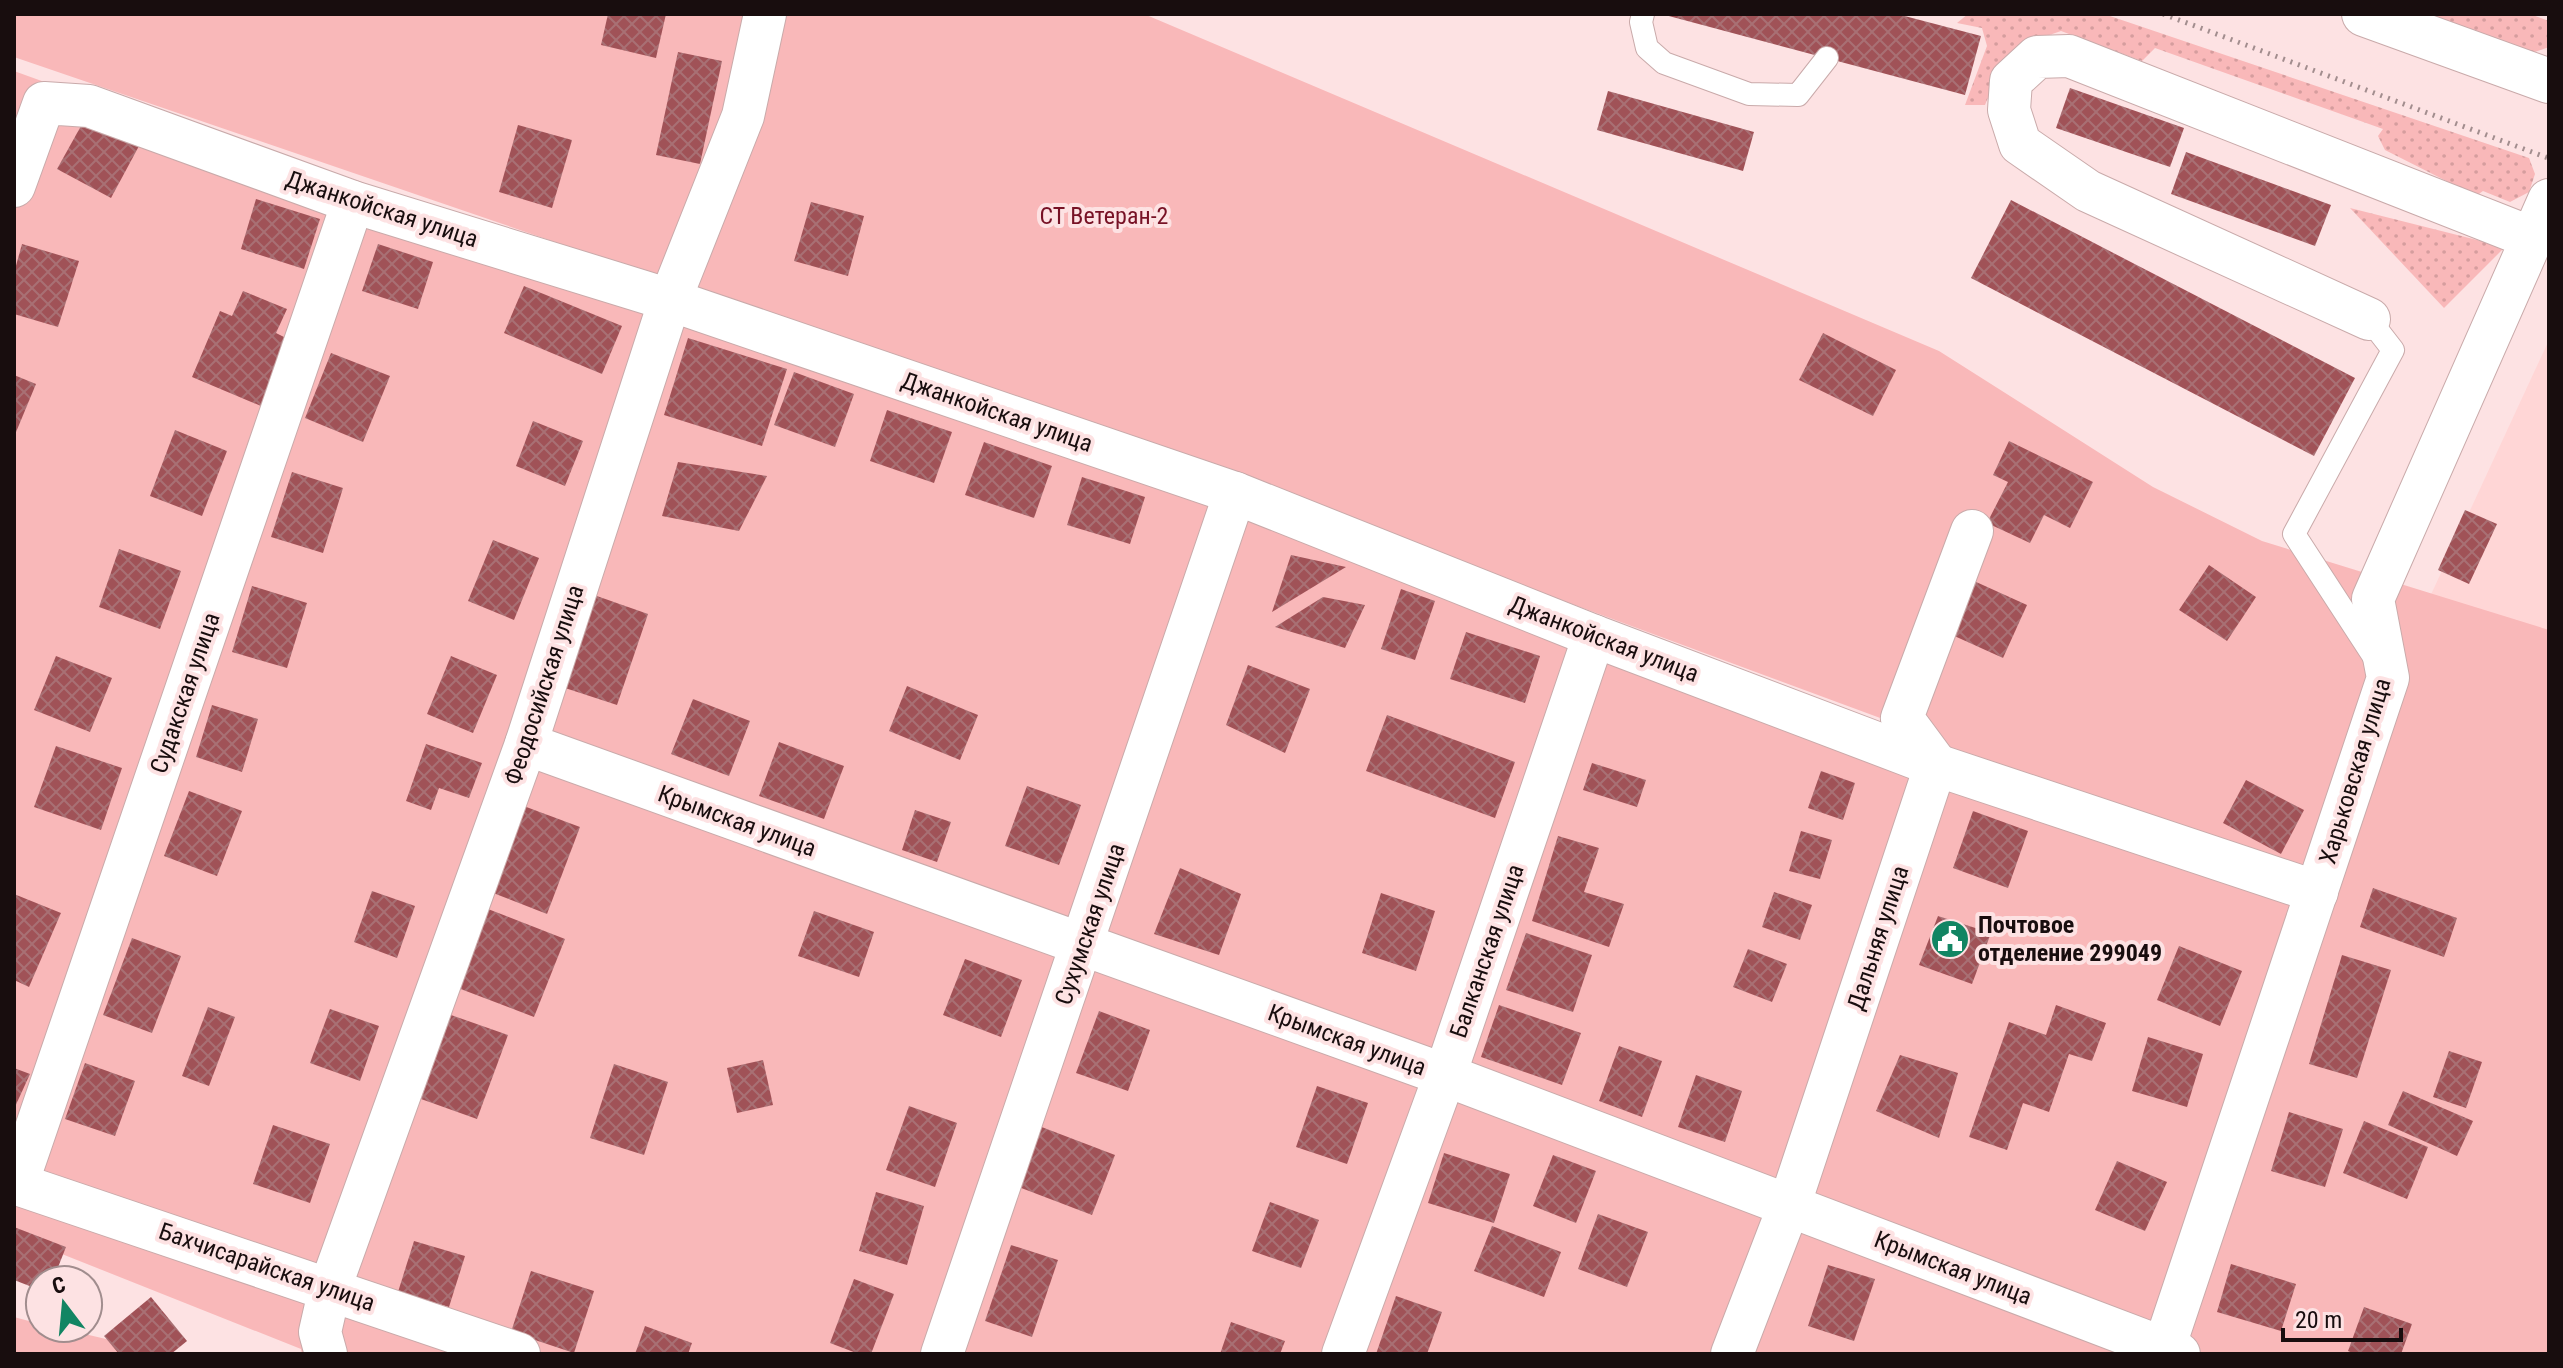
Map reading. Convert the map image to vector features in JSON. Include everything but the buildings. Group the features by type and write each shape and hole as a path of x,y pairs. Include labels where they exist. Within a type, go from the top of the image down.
{"main road":[{"path":"2364,14 2549,81"}],"street":[{"name":"Феодосийская улица","path":"326,1354 320,1332 330,1288 526,744 670,300 743,116 765,14"},
{"path":"2369,319 2088,191 2020,144 2009,110 2011,81 2037,57 2069,56 2532,238"},
{"name":"Джанкойская улица","path":"14,186 44,103 89,106 353,202 670,300 1235,493 1594,636 1936,764 2317,892"},
{"name":"Харьковская улица","path":"2168,1352 2388,678 2373,599 2549,200"},
{"name":"Судакская улица","path":"15,1183 353,202"},
{"name":"Сухумская улица","path":"942,1354 1235,493"},
{"path":"1936,764 1902,718 1972,531"},
{"name":"Балканская улица","path":"1343,1354 1445,1075 1594,636"},
{"name":"Крымская улица","path":"526,744 1445,1075 2168,1352"},
{"name":"Дальняя улица","path":"1732,1354 1789,1206 1936,764"},
{"name":"Бахчисарайская улица","path":"15,1183 519,1354"}],"lane":[{"path":"1643,14 1641,22 1647,48 1664,63 1749,94 1798,95 1827,58"},
{"path":"2369,319 2393,350 2294,534 2388,678"}],"path":[{"path":"2163,14 2549,159"}],"shaded area":[{"path":"2549,340 2549,639 2428,601"}],"green space":[{"name":"СТ Ветеран-2","path":"14,14 1144,14 1939,351 2153,487 2262,541 2549,630 2549,1354 302,1354 301,1349 104,1271 104,1264 87,1264 14,1235 14,71 1935,763 1910,729 1061,415 14,57"},
{"path":"1968,14 2104,14 2529,158 2535,174 2529,192 2510,202 2483,191 2476,196 2385,150 2378,136 2383,129 2155,48 2142,61 2061,31 2018,46 2000,68 1985,105 1965,105 1987,46 1982,28 1957,23"},
{"path":"2423,14 2530,14 2549,21 2549,47 2532,53"},
{"path":"2350,208 2505,247 2444,308"},
{"path":"14,1317 24,1320 24,1344 104,1344 104,1339 170,1354 14,1354"}],"place":[{"name":"Почтовое отделение 299049","path":"1950,939"}]}
